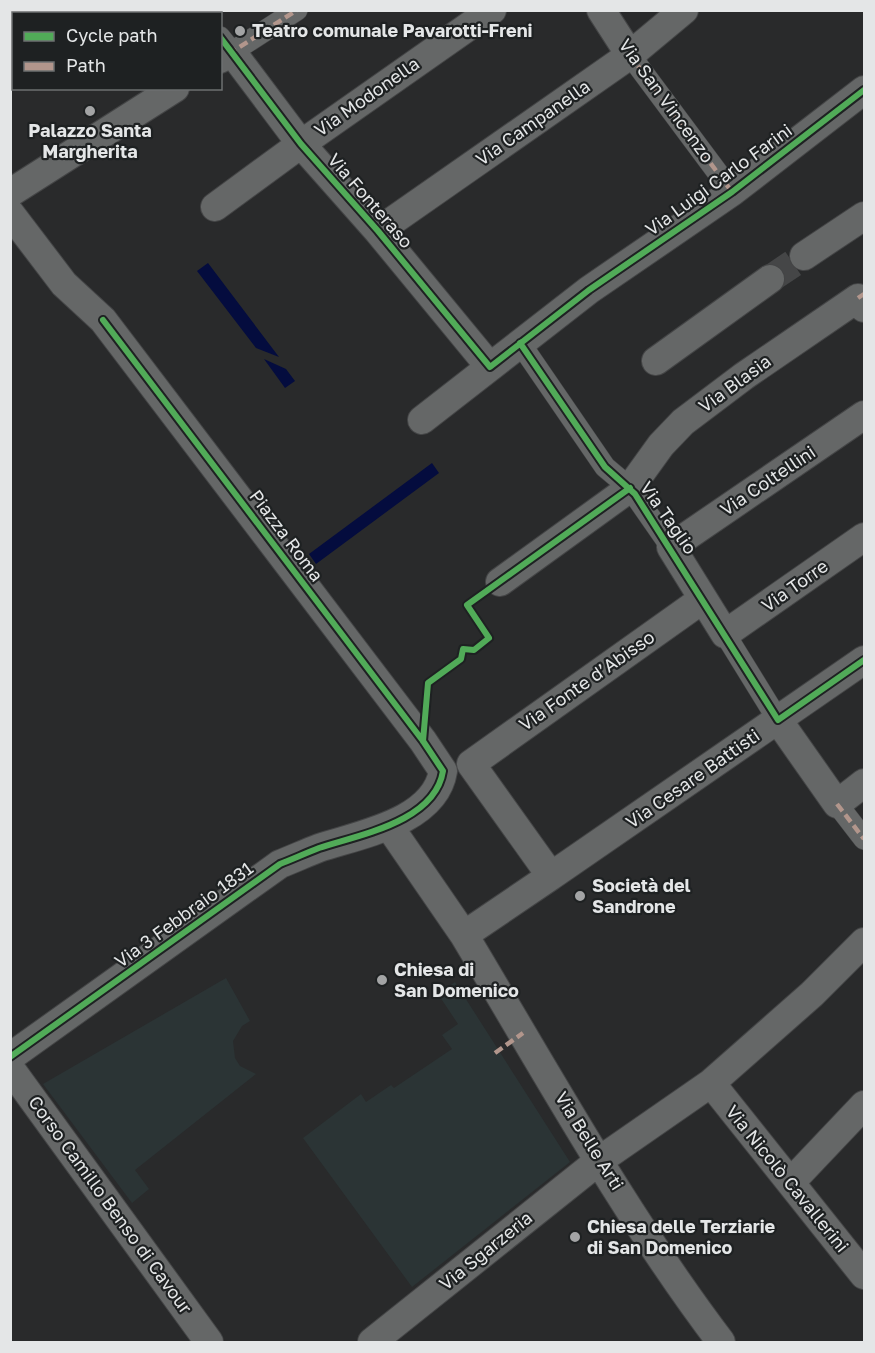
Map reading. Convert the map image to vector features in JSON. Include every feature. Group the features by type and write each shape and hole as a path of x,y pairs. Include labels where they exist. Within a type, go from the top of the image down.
{"street":[{"path":"224,49 297,10"},
{"name":"Via Modonella","path":"215,207 300,144 492,10"},
{"name":"Via San Vincenzo","path":"601,10 630,55 732,192"},
{"name":"Via Campanella","path":"378,231 630,55 684,10"},
{"name":"Via Fonteraso","path":"224,49 300,144 378,231 490,367"},
{"path":"10,193 172,90"},
{"name":"Via Luigi Carlo Farini","path":"422,420 589,290 732,192 864,90"},
{"name":"Piazza Roma","path":"10,213 64,284 103,320 378,681 443,771"},
{"path":"804,256 864,216"},
{"path":"656,362 770,279"},
{"name":"Via Blasia","path":"500,582 630,488 661,445 684,422 744,376 862,300"},
{"name":"Via Taglio","path":"520,343 606,468 630,488 671,548 778,720 864,839"},
{"name":"Via Coltellini","path":"671,548 864,415"},
{"name":"Via Torre","path":"724,634 864,537"},
{"name":"Via Fonte d’Abisso","path":"551,876 471,764 703,599"},
{"name":"Via Cesare Battisti","path":"464,935 864,660"},
{"name":"Via 3 Febbraio 1831","path":"10,1057 280,864 317,849 371,834 389,826 425,803 437,788 443,771"},
{"path":"837,804 864,783"},
{"name":"Via Belle Arti","path":"389,826 464,935 685,1296 721,1342"},
{"name":"Via Sgarzeria","path":"372,1342 600,1160 711,1083 812,994 864,942"},
{"name":"Corso Camillo Benso di Cavour","path":"10,1068 209,1342"},
{"name":"Via Nicolò Cavallerini","path":"711,1083 791,1182 860,1260"},
{"path":"791,1182 864,1105"}],"shaded area":[{"path":"208,263 279,357 256,348 197,271"},
{"path":"264,359 286,369 295,381 285,388"},
{"path":"432,463 439,473 316,564 309,554"},
{"path":"226,978 250,1021 242,1026 233,1041 235,1058 240,1066 256,1074 135,1170 149,1189 132,1203 43,1084"},
{"path":"455,982 570,1162 412,1287 303,1138 361,1094 366,1102 391,1085 394,1088 452,1049 442,1035 458,1024 438,994"}],"tunnel":[{"path":"770,279 804,256"}],"marked path":[{"path":"229,49 232,52 297,10"},
{"path":"630,55 732,192"},
{"path":"858,298 864,294"},
{"path":"837,804 864,839"},
{"path":"495,1053 523,1033"}],"cycle path":[{"path":"222,40 301,144 378,231 490,367 589,290 732,192 864,90"},
{"path":"10,1057 280,864 319,848 393,824 411,814 426,803 437,788 443,771 423,741 103,320"},
{"path":"520,343 605,467 635,494 778,720 864,660"},
{"path":"423,741 428,683 461,659 463,649 474,650 489,638 467,605 630,488"}],"place":[{"name":"Teatro comunale Pavarotti-Freni","path":"240,31"},
{"name":"Palazzo Santa Margherita","path":"90,111"},
{"name":"Società del Sandrone","path":"580,896"},
{"name":"Chiesa di San Domenico","path":"382,980"},
{"name":"Chiesa delle Terziarie di San Domenico","path":"575,1237"}]}
